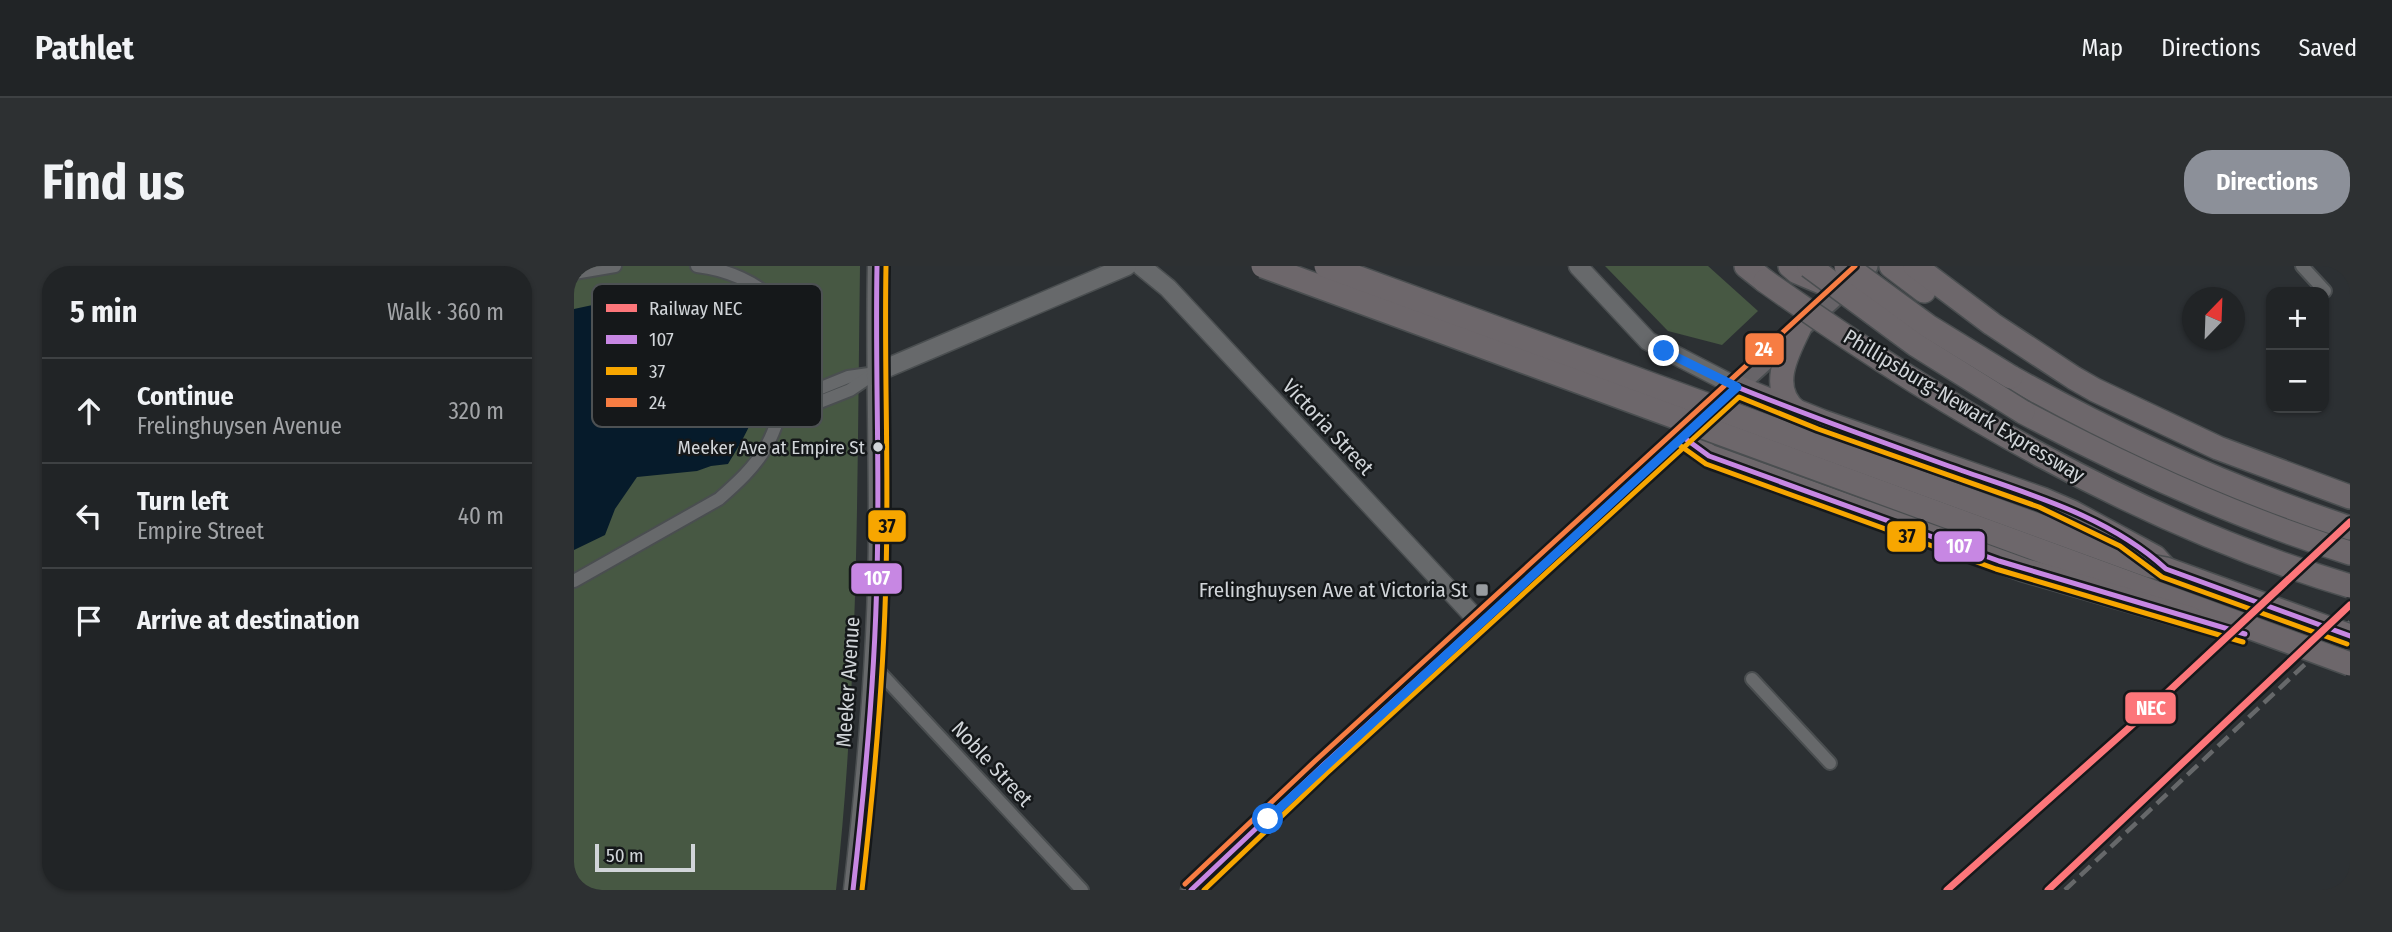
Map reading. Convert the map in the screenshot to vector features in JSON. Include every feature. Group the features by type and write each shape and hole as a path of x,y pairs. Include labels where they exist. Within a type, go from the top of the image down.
{"highway":[{"path":"1263,266 2350,664"},
{"path":"1326,266 2350,636"},
{"name":"Phillipsburg-Newark Expressway","path":"1746,266 1902,373 2070,471 2204,533 2272,560 2350,586"},
{"path":"1790,266 1797,272 1838,289"},
{"name":"Phillipsburg-Newark Expressway","path":"1809,266 1916,345 1976,384 2093,448 2236,512 2350,552"},
{"path":"1846,266 1928,326 2011,377 2096,424 2251,493 2350,528"},
{"path":"1866,266 2011,377"},
{"path":"1891,266 1949,310 2027,360 2074,378"},
{"path":"1915,266 1972,310 2074,378 2138,412 2218,448 2350,497"},
{"path":"1796,411 1784,396 1781,383 1785,361 1799,330"},
{"path":"1737,387 1821,421 2058,506 2155,557 2166,569"},
{"path":"1684,437 1709,456 2038,574 2350,664"}],"main road":[{"path":"1191,890 1866,266"}],"street":[{"path":"574,273 615,266"},
{"path":"697,266 731,274 749,284"},
{"name":"Meeker Avenue","path":"853,890 873,665 878,527 875,373 877,266"},
{"path":"822,401 850,390 875,373 1127,266"},
{"name":"Victoria Street","path":"1141,266 1168,288 1479,623"},
{"path":"1578,266 1648,341 1737,387"},
{"path":"2302,266 2321,287"},
{"path":"822,387 848,377 875,373"},
{"path":"574,581 719,499 736,484 766,448 775,427"},
{"name":"Noble Street","path":"873,665 1082,890"},
{"path":"1752,679 1830,763"}],"green space":[{"path":"574,266 860,266 853,656 844,812 836,890 574,890"},
{"path":"1605,266 1708,266 1758,311 1722,345 1668,331"}],"water":[{"path":"592,305 592,427 749,427 728,464 697,471 637,477 615,509 605,535 574,550 574,309"}],"railway":[{"path":"2065,890 2350,622"}],"rail line":[{"name":"NEC","path":"1947,890 2140,718 2350,522"},
{"name":"NEC","path":"2048,890 2350,605"}],"transit line":[{"name":"107","path":"853,890 869,732 876,613 877,266"},
{"name":"37","path":"862,890 878,732 885,613 886,266"},
{"name":"24","path":"1185,884 1315,761 1855,266"},
{"name":"107","path":"1191,890 1321,767 1737,387 2033,495 2117,533 2166,569 2350,636"},
{"name":"37","path":"1204,890 1327,773 1739,397 1818,429 2039,507 2120,546 2162,577 2347,644"},
{"name":"107","path":"1683,437 1709,456 1999,561 2245,634"},
{"name":"37","path":"1678,444 1706,464 1996,569 2243,642"}],"place":[{"name":"Meeker Ave at Empire St","path":"878,447"},
{"name":"Frelinghuysen Ave at Victoria St","path":"1482,590"}],"route":[{"path":"1268,819 1321,767 1737,387 1664,351"}]}
